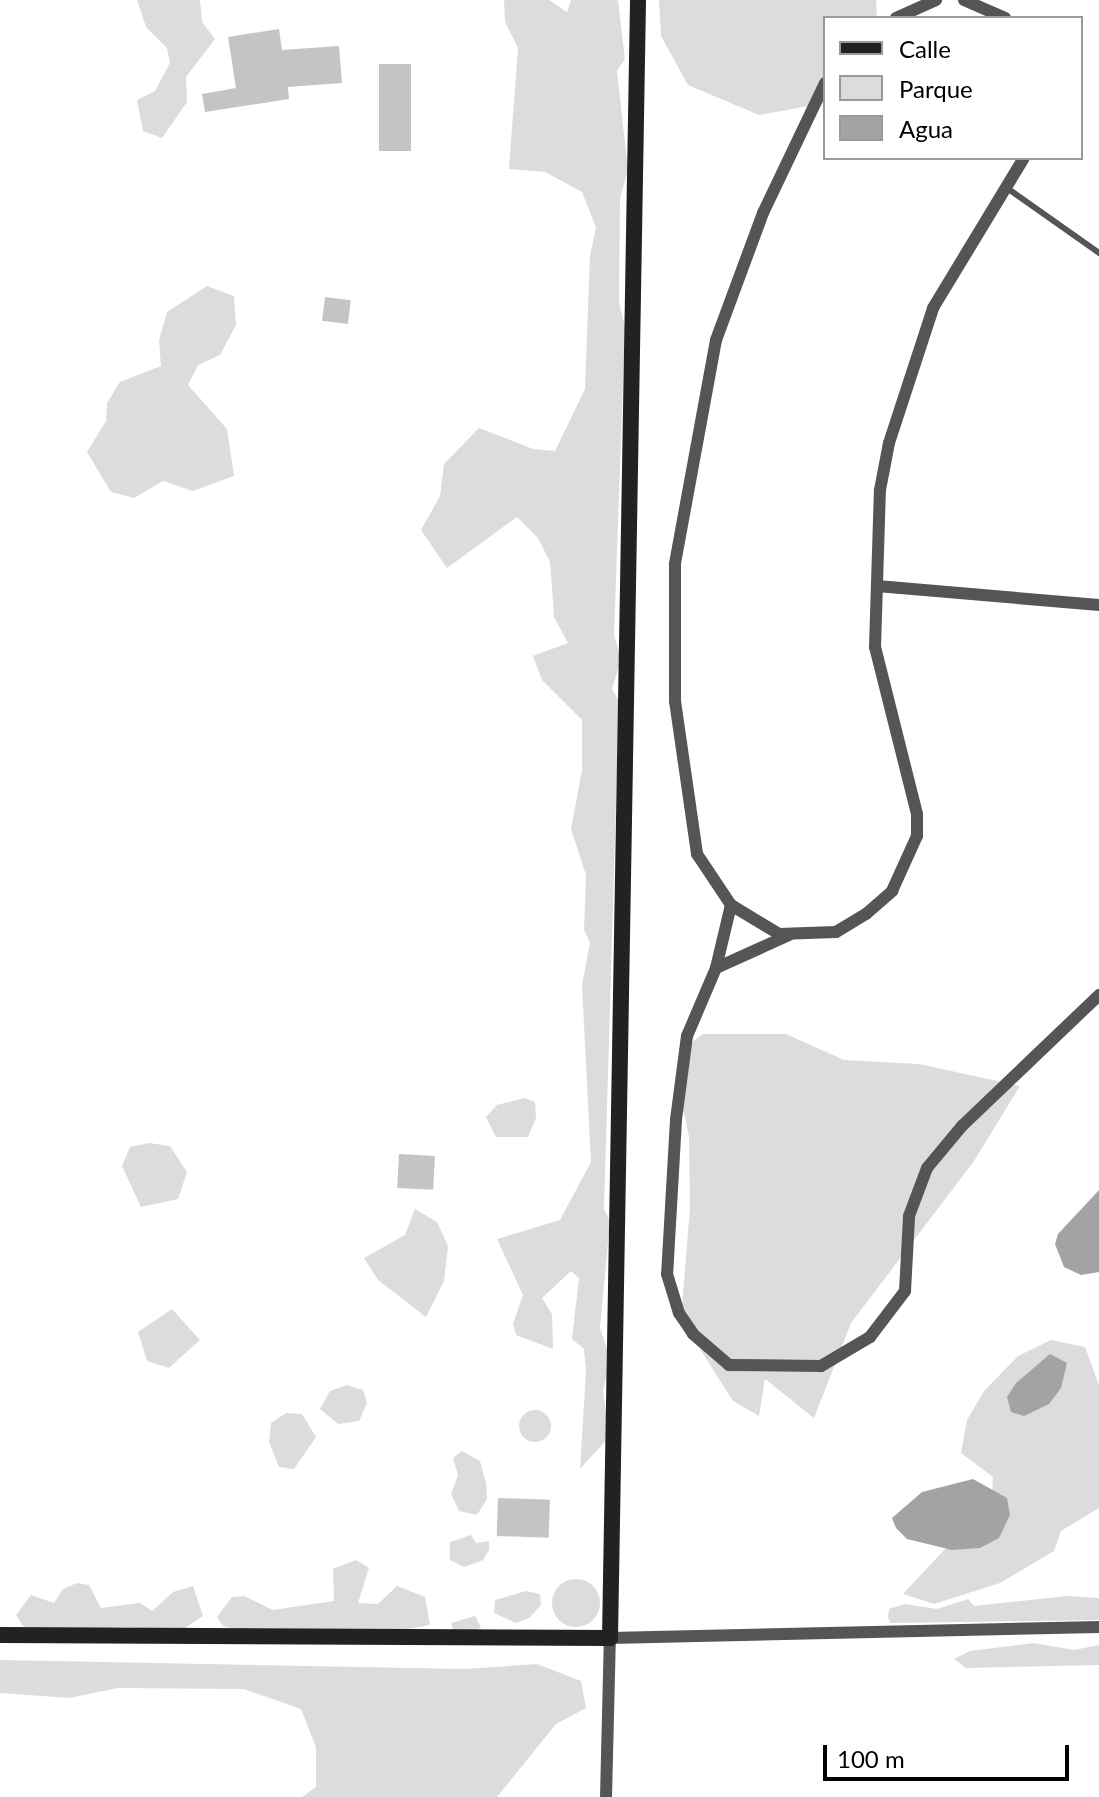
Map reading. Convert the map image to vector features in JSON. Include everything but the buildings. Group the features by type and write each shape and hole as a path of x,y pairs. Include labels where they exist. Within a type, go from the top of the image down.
{"street":[{"path":"606,1797 638,0"},
{"path":"900,16 936,0"},
{"path":"964,0 1000,16"},
{"path":"789,935 757,924 731,905 697,854 685,788 675,701 675,564 716,340 763,213 823,87"},
{"path":"716,968 789,935 836,932 866,914 892,891 917,836 917,814 875,647 880,490 910,369 939,297 1023,160"},
{"path":"877,586 1099,605"},
{"path":"731,905 716,968 687,1036 676,1120 667,1274 679,1313 693,1334 712,1355 751,1369 821,1366 870,1337 905,1291 909,1216 927,1168 962,1126 1099,995"},
{"path":"0,1635 610,1638 1099,1627"}],"lane":[{"path":"1004,186 1099,253"}],"green space":[{"path":"137,0 200,0 202,22 215,39 186,77 187,102 162,138 143,131 137,100 155,91 170,63 167,48 146,27"},
{"path":"504,0 549,0 567,12 571,0 618,0 625,59 617,71 628,170 620,198 619,302 625,327 614,635 621,659 612,689 619,701 604,1209 610,1221 600,1328 611,1360 603,1390 609,1437 580,1469 586,1371 584,1349 572,1339 579,1278 571,1271 542,1298 552,1314 553,1349 516,1335 513,1324 523,1295 497,1239 560,1220 591,1162 582,985 590,943 584,930 586,875 571,829 582,770 582,720 542,680 533,656 568,643 554,617 550,562 538,538 517,517 447,568 421,530 440,496 444,464 479,428 533,449 555,451 585,389 590,255 596,228 582,192 545,172 509,169 518,48 505,22"},
{"path":"659,0 876,0 877,16 823,16 823,103 759,115 688,85 661,36"},
{"path":"207,286 234,296 236,325 220,355 198,365 188,385 227,429 234,476 193,491 163,481 134,498 111,492 87,452 106,421 107,403 120,382 161,366 159,340 167,312"},
{"path":"703,1034 786,1034 844,1060 919,1064 1020,1086 974,1161 851,1323 814,1418 765,1379 759,1416 733,1401 681,1319 690,1208 689,1137 680,1094 683,1049"},
{"path":"525,1098 535,1102 536,1118 528,1137 496,1137 486,1117 497,1105"},
{"path":"149,1143 170,1146 187,1172 178,1199 141,1207 122,1166 130,1147"},
{"path":"415,1209 437,1222 448,1246 444,1281 426,1317 378,1280 364,1258 405,1235"},
{"path":"172,1309 200,1340 169,1368 147,1361 138,1332"},
{"path":"1051,1340 1085,1347 1099,1385 1099,1508 1061,1531 1054,1551 1000,1583 934,1604 903,1594 992,1499 993,1477 961,1453 967,1420 984,1391 1018,1356"},
{"path":"347,1385 363,1390 367,1403 359,1421 338,1424 320,1409 330,1391"},
{"path":"535,1410 546,1415 551,1426 546,1437 535,1442 524,1437 519,1426 524,1415"},
{"path":"286,1413 302,1414 316,1437 294,1469 279,1467 269,1442 271,1423"},
{"path":"462,1451 480,1461 486,1483 487,1499 477,1515 459,1511 451,1494 458,1475 453,1458"},
{"path":"471,1535 476,1543 489,1541 489,1550 483,1560 464,1567 450,1560 450,1542"},
{"path":"356,1560 369,1568 358,1603 378,1604 397,1586 425,1597 430,1625 397,1631 236,1630 223,1626 217,1617 232,1597 244,1596 273,1610 334,1601 333,1569"},
{"path":"576,1579 593,1586 600,1603 593,1620 576,1627 559,1620 552,1603 559,1586"},
{"path":"77,1583 89,1585 101,1608 140,1603 152,1611 173,1592 193,1586 203,1616 179,1632 129,1627 39,1631 23,1626 16,1615 31,1595 54,1603 63,1589"},
{"path":"526,1591 540,1594 541,1605 529,1618 516,1623 494,1613 495,1600"},
{"path":"1068,1596 1099,1598 1099,1620 890,1623 888,1617 889,1609 905,1604 937,1609 968,1599 974,1606"},
{"path":"475,1616 481,1627 464,1642 455,1637 451,1623"},
{"path":"1034,1643 1074,1650 1099,1645 1099,1665 966,1668 954,1659 970,1651"},
{"path":"0,1660 465,1669 537,1664 581,1681 586,1708 556,1724 497,1797 302,1797 316,1787 316,1747 301,1709 244,1689 117,1688 70,1698 0,1693"}],"water":[{"path":"1099,1190 1099,1272 1081,1275 1064,1267 1055,1244 1058,1234"},
{"path":"1050,1354 1067,1363 1061,1388 1049,1404 1024,1416 1011,1412 1007,1397 1016,1383"},
{"path":"973,1479 1007,1498 1010,1515 999,1538 980,1548 952,1550 907,1539 896,1528 892,1518 922,1492"}]}
